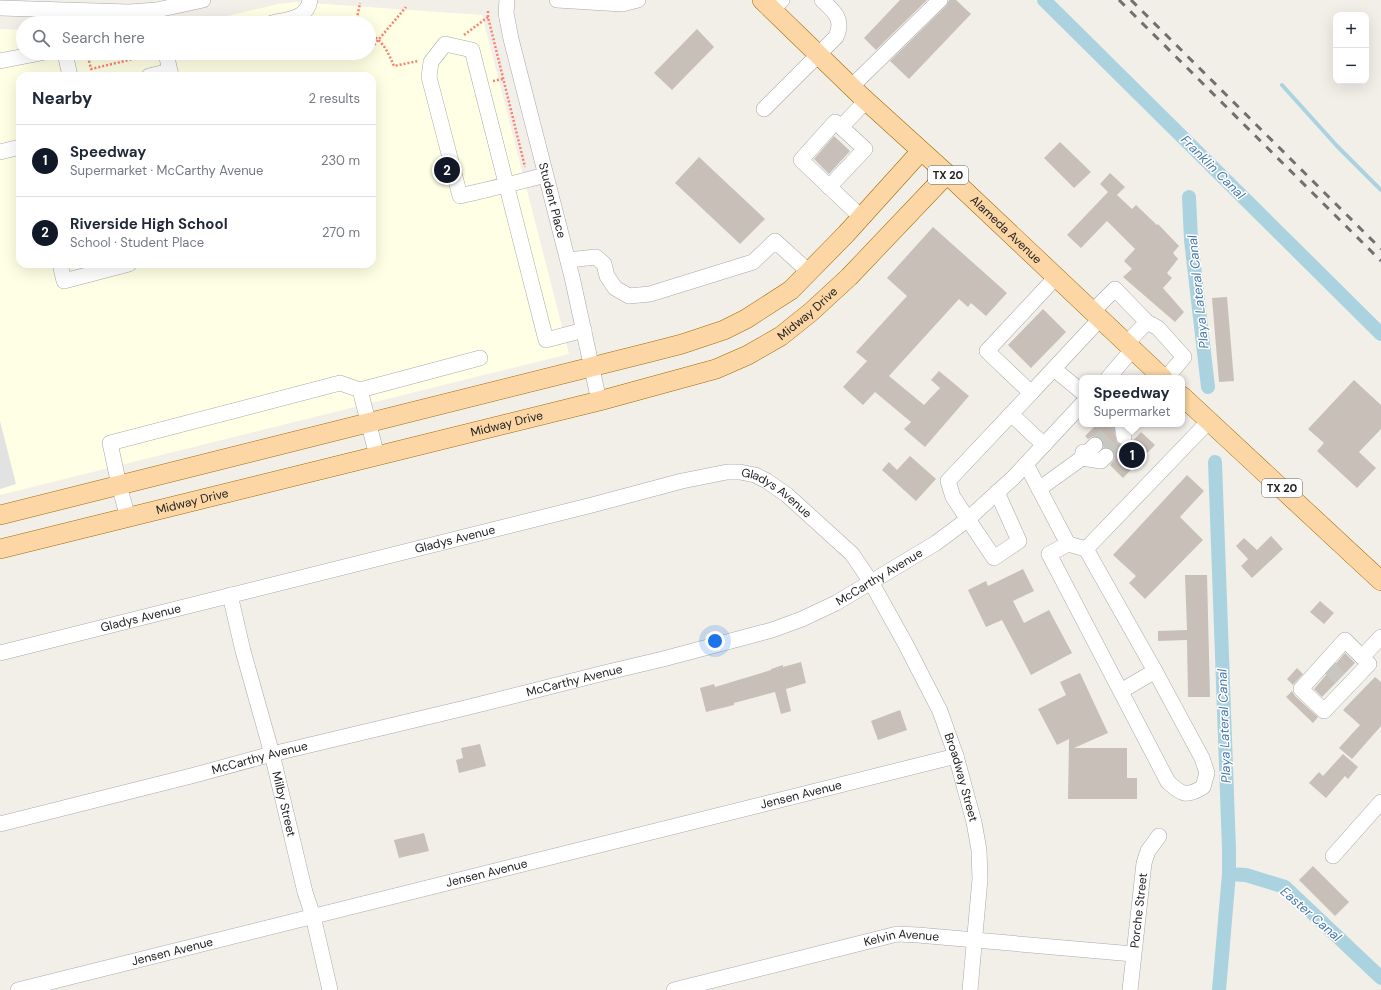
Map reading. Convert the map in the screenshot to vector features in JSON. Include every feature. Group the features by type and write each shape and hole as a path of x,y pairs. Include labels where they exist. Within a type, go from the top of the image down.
{"main road":[{"name":"Alameda Avenue","path":"772,3 818,54 851,87 947,174 1129,347 1161,375"},
{"path":"0,515 682,344 724,330 746,319 786,294 861,217 921,151"},
{"name":"Midway Drive","path":"0,549 378,456 716,369 748,355 780,336 811,312 849,278 947,174"},
{"name":"TX 20","path":"1185,400 1281,486 1381,581"}],"street":[{"path":"78,16 129,12 158,16 203,0"},
{"path":"300,16 309,7 310,0"},
{"name":"Student Place","path":"507,0 506,13 511,39 568,260 584,330 590,367 599,400"},
{"path":"557,0 622,4 638,0"},
{"path":"764,109 836,37 840,25 839,19 831,8 822,0"},
{"path":"851,87 940,0"},
{"path":"0,8 58,16"},
{"path":"545,175 528,180 506,185 460,196 429,77 431,62 445,44 472,50 506,185 546,340 584,330"},
{"path":"0,61 16,58"},
{"path":"67,60 69,72"},
{"path":"156,72 169,64"},
{"path":"841,127 866,101"},
{"path":"829,187 865,149 835,122 801,160 829,187 861,217"},
{"path":"0,152 16,148"},
{"path":"568,260 596,257 604,264 614,288 629,296 650,294 753,262 775,241 809,272"},
{"path":"61,268 64,281 114,268"},
{"path":"1031,393 987,351 1056,277"},
{"path":"997,492 1019,541 994,558 954,497 948,481 1054,369 1115,289 1147,322 1158,328 1184,357 1167,375"},
{"path":"1110,375 1147,322"},
{"path":"128,518 110,442 340,383 360,390 480,358"},
{"path":"1054,369 1079,390"},
{"path":"360,390 378,456"},
{"name":"McCarthy Avenue","path":"0,824 272,754 465,708 772,630 802,619 836,603 871,582 936,542 968,519 1026,464 1079,407"},
{"path":"1011,414 1044,444"},
{"path":"1086,549 1209,421"},
{"path":"1039,489 1082,458 1101,461 1097,447 1083,445 1082,458"},
{"path":"1026,464 1068,544"},
{"name":"Gladys Avenue","path":"0,652 682,481 727,472 740,472 755,475 767,481 787,495 852,554 871,582"},
{"path":"1068,544 1086,549 1202,758 1208,773 1203,787 1192,794 1178,792 1168,782 1049,554 1068,544"},
{"name":"Broadway Street","path":"871,582 905,643 940,711 956,756 974,822 979,850 980,879 970,990"},
{"name":"Milby Street","path":"230,595 243,651 272,754 330,990"},
{"path":"1345,640 1362,657 1369,664 1336,674 1345,640"},
{"path":"1362,657 1379,644"},
{"path":"1121,691 1155,671"},
{"name":"Jensen Avenue","path":"18,990 956,756"},
{"path":"1333,856 1381,802"},
{"name":"Porche Street","path":"1130,990 1144,863 1148,851 1159,836"},
{"name":"Kelvin Avenue","path":"674,990 897,934 1133,954"}],"path":[{"path":"357,16 360,3"},
{"path":"376,43 406,7"},
{"path":"488,11 488,17 528,180"},
{"path":"461,37 488,17"},
{"path":"89,60 91,69 129,60"},
{"path":"156,60 169,64"}],"shaded area":[{"path":"296,2 482,15 569,354 0,495 0,29 16,30 16,60 376,60 376,16 227,16 278,4"},
{"path":"0,421 16,484 0,489"}],"building":[{"path":"900,0 927,0 876,50 864,38"},
{"path":"949,0 956,0 971,14 909,79 890,61 946,6"},
{"path":"697,29 714,47 672,90 654,73"},
{"path":"834,136 850,151 829,174 814,159"},
{"path":"1060,142 1091,172 1074,188 1044,158"},
{"path":"699,157 765,219 740,244 675,183"},
{"path":"1110,173 1125,187 1117,195 1132,209 1136,205 1157,225 1158,224 1179,246 1173,253 1178,259 1167,273 1172,278 1163,288 1184,312 1175,322 1123,277 1132,269 1124,261 1135,249 1107,221 1081,248 1067,235 1108,192 1100,184"},
{"path":"933,227 1007,293 986,316 971,303 968,307 959,299 889,376 924,405 940,388 931,380 939,371 969,396 925,447 904,429 911,422 875,392 863,405 843,387 867,361 856,352 907,296 887,278"},
{"path":"1227,297 1234,381 1219,382 1212,298"},
{"path":"1043,309 1066,332 1031,368 1008,345"},
{"path":"1354,380 1381,405 1381,429 1359,452 1376,468 1357,488 1317,451 1324,443 1308,429"},
{"path":"1094,427 1113,427 1117,442 1121,445 1126,446 1131,443 1141,432 1155,445 1123,478 1110,465 1115,458 1115,453 1113,450 1109,447 1104,447 1104,442 1098,436 1093,436 1088,439 1085,436"},
{"path":"910,456 936,479 916,501 882,470 889,462 897,470"},
{"path":"1187,475 1204,491 1180,517 1203,540 1145,599 1129,583 1136,576 1113,555"},
{"path":"1271,536 1283,549 1252,578 1241,566 1248,559 1236,546 1244,538 1257,550"},
{"path":"1023,569 1034,591 1013,601 1024,623 1049,610 1072,653 1031,675 1002,620 986,627 968,590 986,581 988,586"},
{"path":"1185,575 1207,575 1210,697 1188,697 1187,640 1158,641 1158,631 1187,630"},
{"path":"1320,601 1334,613 1324,624 1310,612"},
{"path":"1345,653 1355,663 1322,697 1314,689"},
{"path":"801,662 806,683 786,689 791,711 781,714 775,692 706,712 700,688 714,684 715,687 783,665 783,667"},
{"path":"1297,668 1303,674 1293,685 1287,679"},
{"path":"1080,673 1108,733 1074,748 1127,748 1127,778 1137,778 1137,799 1068,799 1069,739 1057,745 1038,709 1066,695 1060,682"},
{"path":"1375,677 1381,682 1381,726 1352,759 1339,748 1360,725 1343,710"},
{"path":"1292,691 1295,696 1318,717 1313,723 1286,697"},
{"path":"900,710 907,730 878,740 871,721"},
{"path":"480,744 486,766 459,773 456,760 463,758 461,748"},
{"path":"1343,754 1358,767 1348,779 1345,776 1326,798 1309,783 1319,772 1323,776"},
{"path":"424,833 429,851 399,858 394,840"},
{"path":"1313,866 1349,902 1335,916 1299,880"}],"waterway":[{"name":"Franklin Canal","path":"1044,0 1381,334"},
{"path":"1282,85 1337,146 1381,190"},
{"name":"Playa Lateral Canal","path":"1189,197 1191,240 1208,387"},
{"name":"Playa Lateral Canal","path":"1215,462 1229,849 1229,874 1219,990"},
{"name":"Easter Canal","path":"1229,874 1246,875 1285,887 1381,978"}],"tunnel":[{"path":"1095,445 1113,427"},
{"path":"1106,456 1124,437"},
{"path":"1330,668 1340,678"}],"railway":[{"path":"1119,0 1381,261"},
{"path":"1131,0 1381,249"}],"place":[{"name":"Riverside High School","path":"447,170"},
{"name":"Speedway","path":"1132,455"}]}
